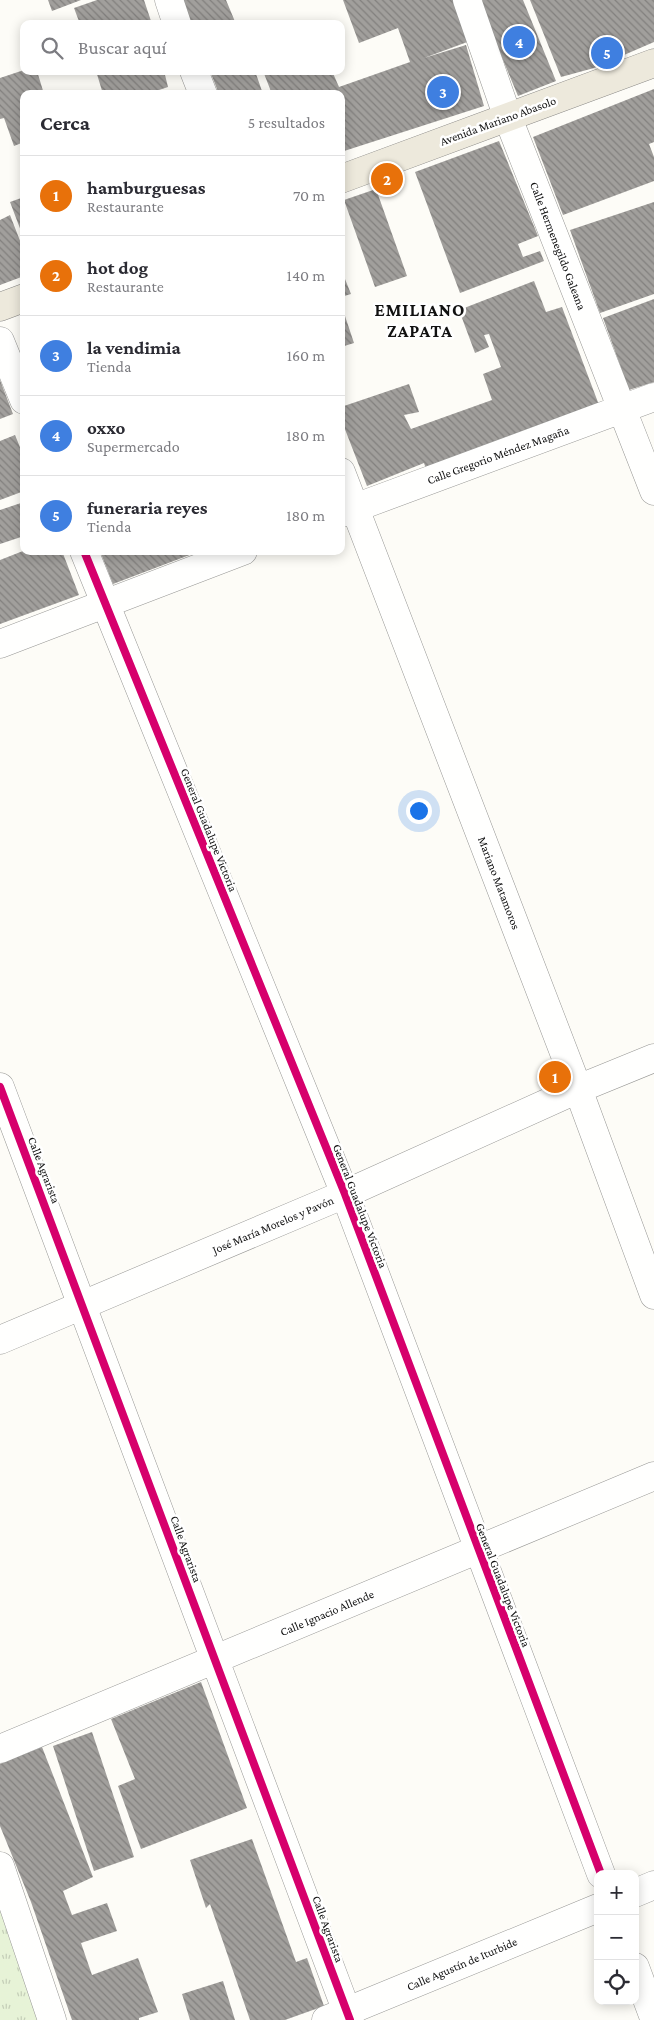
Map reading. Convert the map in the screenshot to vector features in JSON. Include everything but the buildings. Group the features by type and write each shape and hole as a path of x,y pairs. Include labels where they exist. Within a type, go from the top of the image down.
{"main road":[{"name":"Avenida Mariano Abasolo","path":"345,177 654,63"},
{"path":"0,308 20,300"}],"street":[{"path":"168,0 176,20"},
{"name":"Calle Hermenegildo Galeana","path":"467,0 508,118 654,491"},
{"path":"196,75 201,90"},
{"path":"0,341 20,390"},
{"name":"Calle Gregorio Méndez Magaña","path":"348,511 654,397"},
{"name":"Mariano Matamoros","path":"345,494 348,511 578,1089 654,1295"},
{"name":"General Guadalupe Victoria","path":"86,555 345,1194 598,1870"},
{"path":"0,644 233,555"},
{"name":"José María Morelos y Pavón","path":"0,1340 345,1194 578,1089 654,1058"},
{"name":"Calle Agrarista","path":"0,1087 215,1659 341,2017"},
{"name":"Calle Ignacio Allende","path":"0,1749 654,1476"},
{"path":"0,1866 52,2020"},
{"path":"639,1891 654,1885"},
{"name":"Calle Agustín de Iturbide","path":"341,2017 594,1910"},
{"path":"639,1979 654,2018"}],"green space":[{"path":"0,1882 52,2020 0,2020"}],"cycle path":[{"path":"86,555 345,1194 599,1870"},
{"path":"0,1087 350,2020"}],"place":[{"name":"oxxo","path":"519,42"},
{"name":"funeraria reyes","path":"607,53"},
{"name":"la vendimia","path":"443,92"},
{"name":"hot dog","path":"387,179"},
{"name":"hamburguesas","path":"555,1077"}],"district":[{"name":"EMILIANO ZAPATA","path":"420,320"}]}
